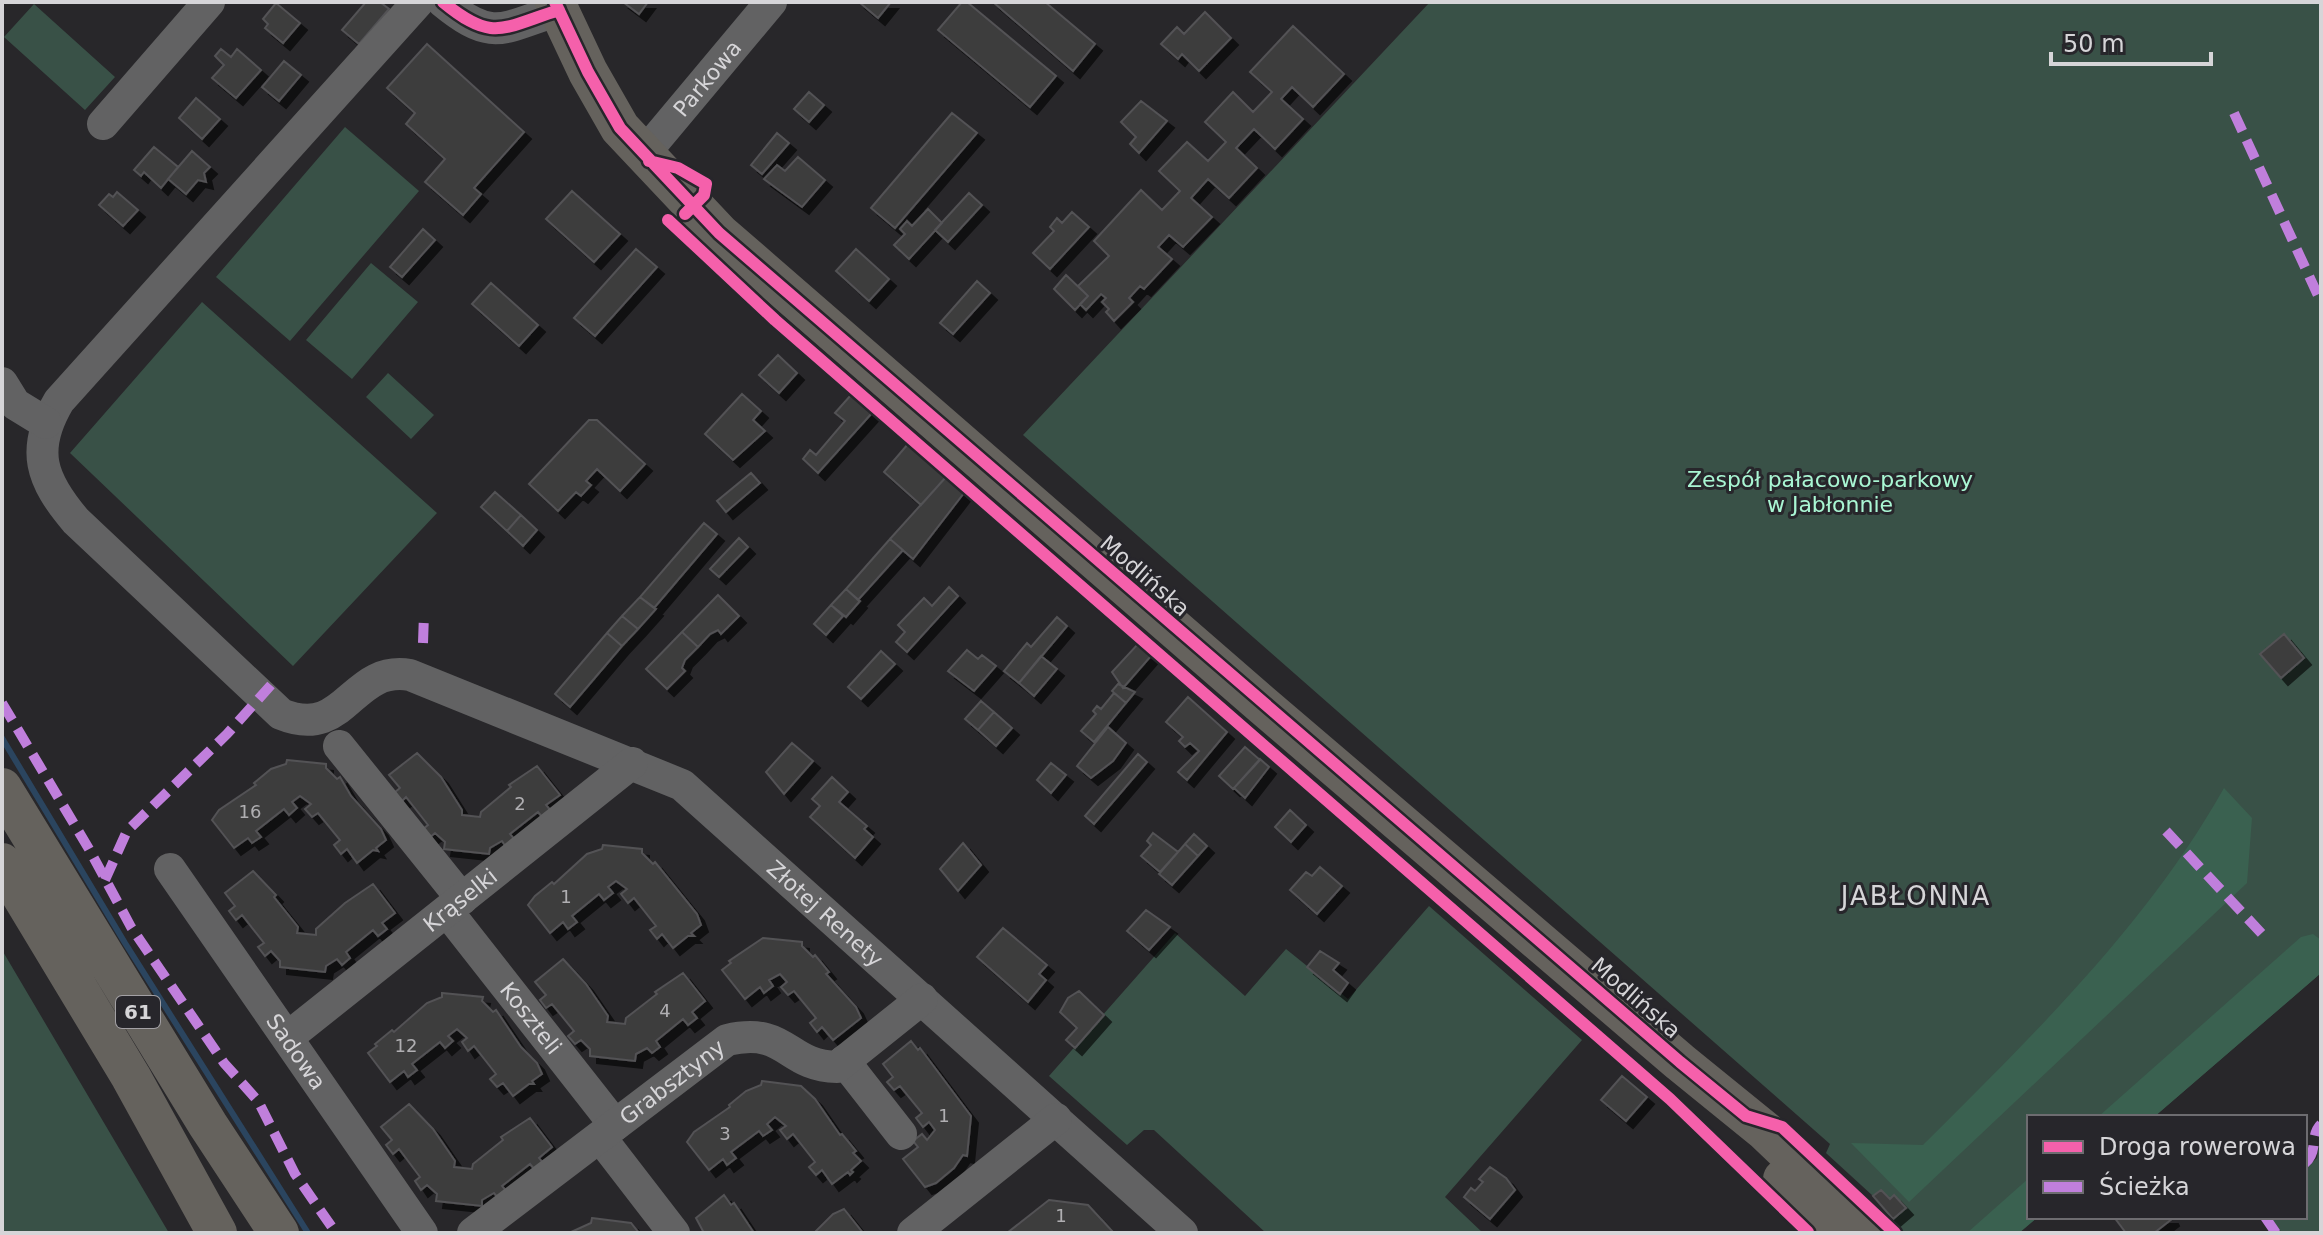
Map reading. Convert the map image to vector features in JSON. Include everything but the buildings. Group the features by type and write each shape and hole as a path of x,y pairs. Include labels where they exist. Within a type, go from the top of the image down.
{"main road":[{"name":"Modlińska","path":"557,6 609,109 643,155 725,238 1680,1062 1765,1131 1872,1233"},
{"name":"61","path":"2,788 152,1034 279,1233"},
{"name":"61","path":"2,863 131,1077 217,1233"},
{"name":"Modlińska","path":"1680,1062 1831,1233"}],"street":[{"path":"103,124 209,2"},
{"path":"2,383 15,404 46,423 59,401 418,2"},
{"path":"443,2 479,28 497,29 557,6"},
{"name":"Parkowa","path":"643,155 771,2"},
{"name":"Złotej Renety","path":"46,423 41,441 44,470 63,506 281,714 314,723 324,719 376,679 396,673 419,678 682,785 1182,1233"},
{"name":"Koszteli","path":"339,746 455,905 674,1233"},
{"name":"Krąselki","path":"288,1037 632,763"},
{"name":"Sadowa","path":"170,869 422,1233"},
{"path":"901,1134 844,1061 922,999"},
{"name":"Grabsztyny","path":"473,1233 727,1040 751,1034 775,1039 819,1067 837,1067 844,1061"},
{"path":"913,1233 1056,1119"}],"green space":[{"name":"Zespół pałacowo-parkowy w Jabłonnie","path":"1430,2 2321,2 2321,973 2156,1115 2027,1115 2027,1219 2036,1219 2019,1233 1905,1233 1873,1196 1826,1153 1830,1144 1023,435"},
{"path":"34,4 115,77 85,110 4,37"},
{"path":"345,127 419,191 290,341 216,277"},
{"path":"371,263 418,302 352,379 306,340"},
{"path":"202,302 437,513 293,666 70,453"},
{"path":"388,373 434,415 411,439 366,397"},
{"path":"2224,788 2252,818 2247,883 1909,1202 1851,1143 1923,1145 2046,1020 2124,932 2160,886"},
{"path":"1429,906 1582,1040 1445,1197 1483,1233 1266,1233 1154,1130 1144,1130 1127,1145 1049,1076 1175,933 1245,996 1286,949 1348,999"},
{"path":"2313,934 2321,940 2321,973 2156,1115 2100,1115 2301,937"},
{"path":"2,950 169,1233 2,1233"},
{"path":"2321,1131 2321,1233 2282,1233 2272,1219 2307,1219 2307,1167 2317,1158"},
{"path":"2027,1180 2027,1219 2036,1219 2019,1233 1967,1233"}],"waterway":[{"path":"2,738 125,943 308,1233"}],"marked path":[{"path":"2234,113 2321,302"},
{"path":"423,643 424,614"},
{"path":"105,880 127,831 227,734 271,685"},
{"path":"2,703 89,849 131,927 224,1063 258,1101 295,1174 336,1233"},
{"path":"2166,831 2264,936"},
{"path":"2307,1161 2321,1124"},
{"path":"2266,1219 2276,1233"}],"cycle path":[{"path":"443,2 474,23 498,28 559,10"},
{"path":"555,2 588,72 620,128 719,233 1680,1062 1746,1116 1782,1127 1895,1233"},
{"path":"649,161 678,168 706,184 704,195 685,214"},
{"path":"668,220 775,320 1670,1099 1808,1232"}],"district":[{"name":"JABŁONNA","path":"1916,896"}]}
